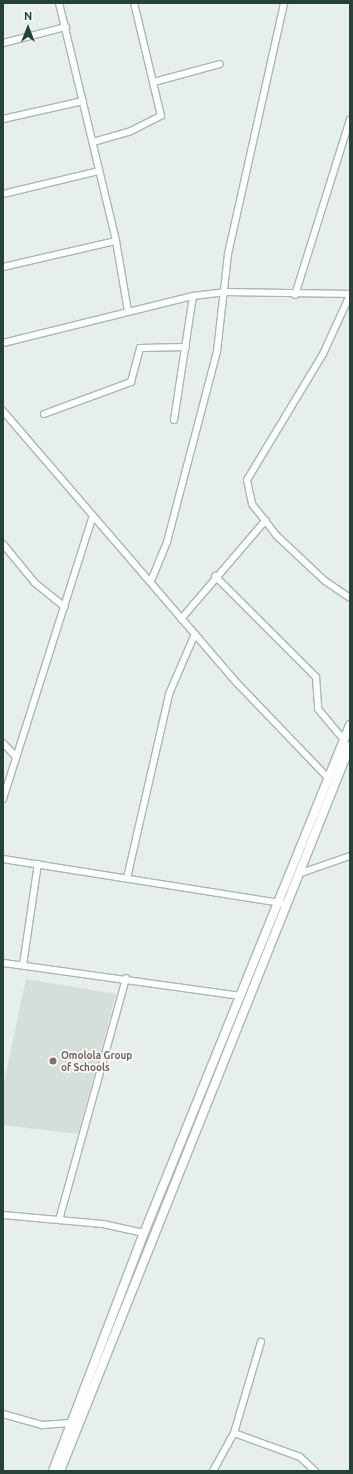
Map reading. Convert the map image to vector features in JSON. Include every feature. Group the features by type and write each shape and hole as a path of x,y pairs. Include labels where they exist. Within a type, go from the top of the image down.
{"main road":[{"path":"53,1471 144,1233 240,996 282,904 298,874 347,743 350,725"},
{"path":"60,1471 282,904 328,778 347,743"}],"street":[{"path":"59,3 66,27 93,142 98,171 116,241 128,311"},
{"path":"93,142 158,120 162,110 134,3"},
{"path":"151,581 167,542 204,406 226,292 228,254 284,3"},
{"path":"3,43 66,27"},
{"path":"154,82 220,64"},
{"path":"3,119 83,101"},
{"path":"295,295 350,119"},
{"path":"3,194 98,171"},
{"path":"3,267 116,241"},
{"path":"3,343 193,296 226,292 295,295 350,295 323,354 247,477 252,504 290,549 350,598"},
{"path":"174,420 193,296"},
{"path":"44,414 131,382 140,348 186,348"},
{"path":"3,411 92,516 151,581 236,683 328,778"},
{"path":"3,799 65,607 92,516"},
{"path":"182,619 215,576 266,520"},
{"path":"3,544 35,583 65,607"},
{"path":"215,576 316,677 318,709 347,743"},
{"path":"127,878 169,694 195,634"},
{"path":"3,742 16,757"},
{"path":"298,874 350,856"},
{"path":"3,859 282,904"},
{"path":"23,965 38,864"},
{"path":"3,963 126,978 240,996"},
{"path":"59,1220 126,978"},
{"path":"3,1215 59,1220 144,1233"},
{"path":"212,1471 234,1433 261,1342"},
{"path":"3,1414 42,1426 71,1424"},
{"path":"234,1433 300,1456 315,1471"}],"shaded area":[{"name":"Omolola Group of Schools","path":"26,979 116,994 78,1134 3,1125 3,1087"}],"place":[{"name":"Omolola Group of Schools","path":"53,1061"}]}
